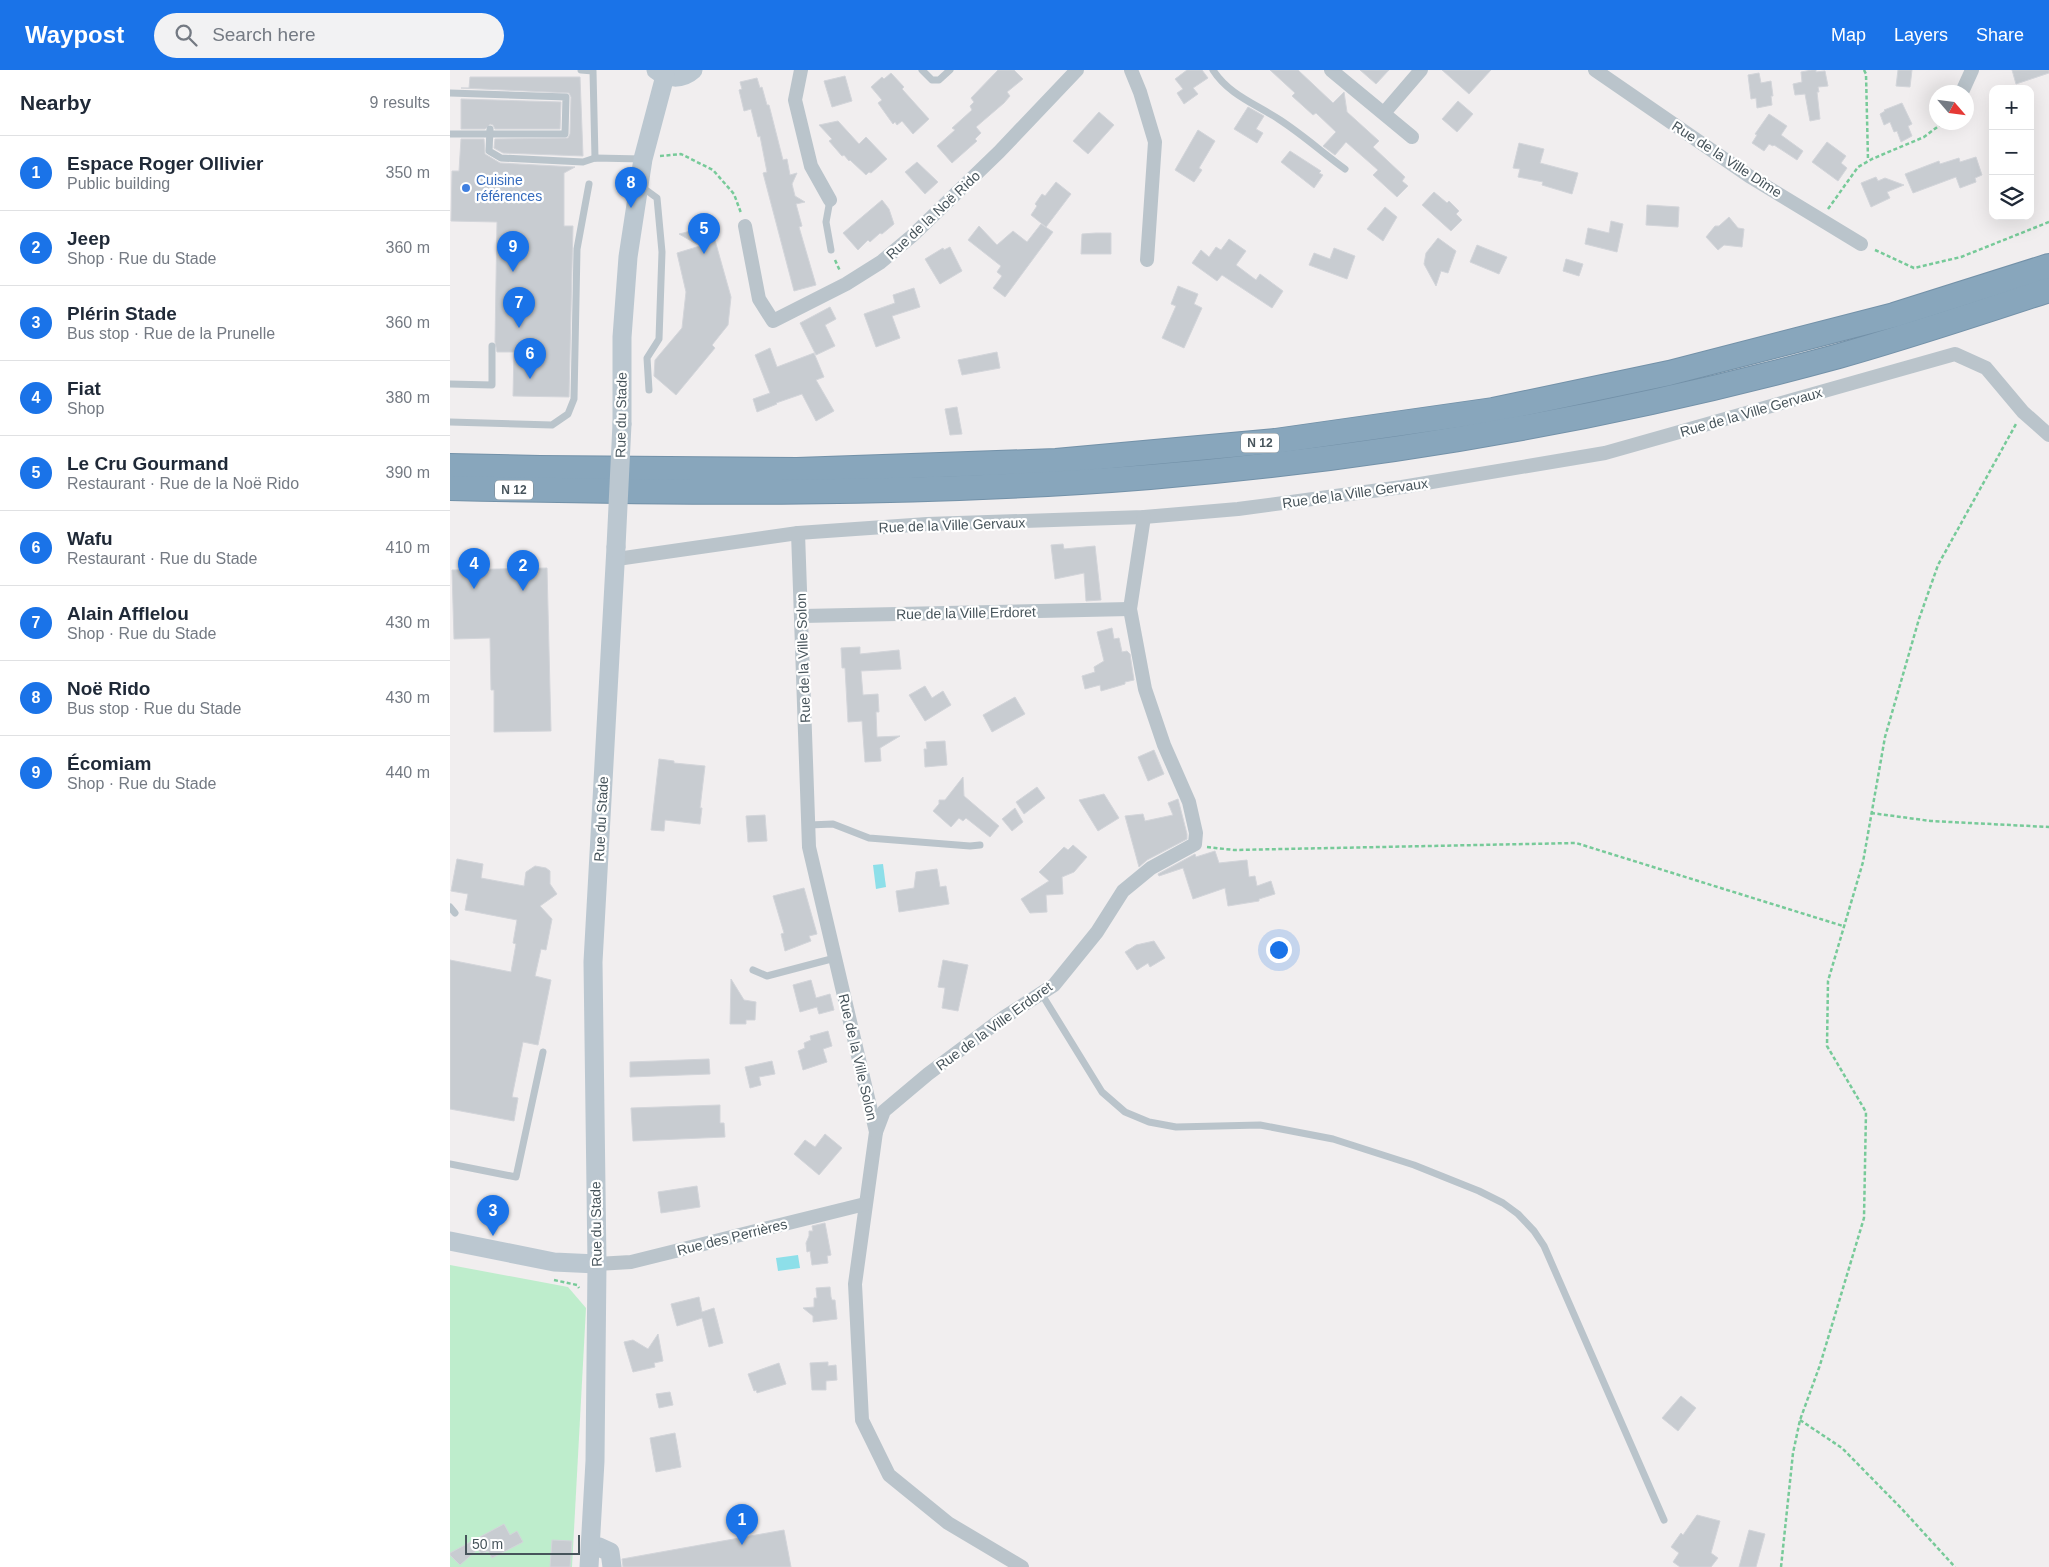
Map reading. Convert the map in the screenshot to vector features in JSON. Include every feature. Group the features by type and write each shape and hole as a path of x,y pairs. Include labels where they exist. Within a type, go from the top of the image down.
{"highway":[{"name":"N 12","path":"450,466 797,470 1056,461 1163,453 1284,440 1493,410 1669,373 1894,315 2049,266"},
{"name":"N 12","path":"450,488 738,492 891,491 1153,477 1347,455 1621,408 1733,382 1840,355 1969,317 2049,290"}],"main road":[{"path":"660,73 674,78 683,76 693,70"},
{"name":"Rue du Stade","path":"590,1567 595,1461 597,1264 593,962 617,553 622,424 623,327 628,257 660,73"},
{"path":"450,1241 554,1262 597,1264"},
{"path":"591,1546 599,1547 611,1560"}],"street":[{"path":"801,70 795,100 811,166 830,200"},
{"name":"Rue de la Noë Rido","path":"745,226 759,299 773,322 846,284 881,262 912,236 999,152 1077,70"},
{"path":"1131,70 1140,92 1154,142 1147,260"},
{"path":"1331,70 1412,137"},
{"path":"1384,114 1421,70"},
{"name":"Rue de la Ville Dîme","path":"1595,70 1750,176 1861,244"},
{"path":"1965,85 1972,70"},
{"name":"Rue de la Ville Gervaux","path":"617,553 798,533 927,524 1144,517 1238,509 1402,487 1605,453 1955,354 1986,368 2023,412 2049,435"},
{"path":"1144,517 1130,610 1145,689 1164,745 1189,802 1196,833 1196,844"},
{"name":"Rue de la Ville Solon","path":"798,533 809,846 876,1132 855,1284 862,1420 889,1474 948,1523 1022,1567"},
{"name":"Rue de la Ville Erdoret","path":"802,616 1130,610"},
{"name":"Rue de la Ville Erdoret","path":"876,1132 884,1110 947,1058 1054,985 1097,932 1123,891 1152,868 1196,844"},
{"name":"Rue des Perrières","path":"597,1264 631,1262 865,1204"}],"lane":[{"path":"581,70 593,71 595,158"},
{"path":"922,70 932,80 939,80 950,70"},
{"path":"1213,70 1219,79 1233,92 1280,120 1345,169"},
{"path":"450,93 566,97 565,134 490,131 450,134"},
{"path":"490,131 489,152 501,158 583,162 595,158 644,159"},
{"path":"450,422 552,425 568,414 574,398 577,249 590,184"},
{"path":"639,186 657,198 662,252 659,339 647,358 649,390"},
{"path":"830,200 826,222 831,250"},
{"path":"450,384 492,385 492,346"},
{"path":"809,824 833,824 869,838 970,846 980,845"},
{"path":"753,970 767,976 835,958"},
{"path":"1041,993 1102,1092 1125,1112 1149,1122 1176,1127 1260,1125 1333,1139 1414,1165 1479,1191 1503,1203 1518,1214 1534,1231 1544,1246 1664,1520"},
{"path":"450,1164 516,1177 543,1052"}],"path":[{"path":"1864,70 1866,74 1868,161"},
{"path":"1822,219 1858,167 1924,137 1933,130"},
{"path":"644,159 681,154 713,170 734,194 745,226"},
{"path":"1861,244 1914,268 1960,257 2049,222"},
{"path":"831,250 846,284"},
{"path":"1781,1567 1793,1454 1800,1420 1820,1365 1864,1218 1866,1112 1827,1046 1828,981 1863,862 1885,737 1919,619 1938,566 2023,412"},
{"path":"1871,813 1931,821 2049,827"},
{"path":"1196,844 1218,849 1234,850 1576,843 1843,926"},
{"path":"1800,1420 1842,1448 1902,1509 1955,1567"}],"green space":[{"path":"450,1265 568,1287 586,1308 572,1567 450,1567"}],"water":[{"path":"883,864 886,887 876,889 873,865"},
{"path":"798,1255 800,1268 778,1271 776,1258"}],"building":[{"path":"998,70 1014,70 1023,79 1007,92 1010,96 1004,103 976,127 981,133 975,139 977,141 952,163 937,146 955,130 952,128 972,110 970,106 974,102 971,98"},
{"path":"1187,70 1202,70 1208,78 1193,88 1198,94 1184,104 1177,93 1183,89 1175,79"},
{"path":"1270,70 1298,70 1333,103 1344,92 1347,112 1379,141 1373,147 1405,177 1402,181 1408,186 1397,197 1373,175 1378,170 1346,142 1335,155 1323,146 1336,132 1316,113 1313,115 1292,96 1295,93"},
{"path":"1360,70 1389,70 1376,84"},
{"path":"1442,70 1491,70 1469,94"},
{"path":"1816,70 1816,72 1825,71 1828,86 1818,87 1820,119 1810,121 1805,94 1795,95 1793,84 1802,82 1801,72"},
{"path":"1898,70 1912,70 1910,87 1896,86"},
{"path":"2012,70 2049,70 2049,73 2016,84"},
{"path":"891,73 904,87 902,89 929,119 913,134 902,121 897,125 895,122 893,124 878,103 882,100 871,87 882,77 884,79"},
{"path":"1759,73 1761,83 1771,81 1773,96 1771,96 1772,105 1757,108 1756,98 1751,99 1748,75"},
{"path":"845,76 852,101 832,107 824,81"},
{"path":"470,77 580,77 583,156 503,153 494,148 495,139 568,138 570,134 571,97 569,93 461,88 469,88"},
{"path":"757,78 760,88 762,87 767,105 769,105 783,160 787,159 790,175 797,173 792,184 795,196 805,202 796,204 802,226 799,227 816,285 794,291 763,173 767,172 760,136 758,137 751,109 744,111 739,90 742,89 740,82"},
{"path":"461,99 561,102 560,129 495,129 490,124 485,129 461,129"},
{"path":"1458,101 1473,114 1457,132 1442,119"},
{"path":"1902,103 1912,124 1908,126 1912,136 1901,142 1897,131 1894,132 1890,122 1884,125 1880,114 1884,110"},
{"path":"1248,107 1264,116 1256,129 1263,133 1257,143 1234,129"},
{"path":"1099,112 1114,125 1088,154 1073,141"},
{"path":"1769,114 1787,126 1781,135 1803,151 1797,160 1774,145 1769,144 1764,151 1752,143 1757,135 1755,134"},
{"path":"838,121 859,144 866,137 887,159 866,175 844,155 842,156 829,141 832,139 819,125"},
{"path":"1198,130 1215,141 1199,168 1202,170 1194,182 1175,170"},
{"path":"461,139 484,139 485,154 500,163 575,167 564,173 564,226 573,226 569,397 513,396 514,352 497,352 495,342 497,222 451,221 452,171 459,171"},
{"path":"1827,142 1846,156 1841,163 1847,168 1838,181 1812,162"},
{"path":"1519,143 1544,149 1540,163 1578,173 1572,194 1542,185 1543,182 1518,177 1520,169 1513,168"},
{"path":"1290,151 1321,171 1319,173 1323,175 1314,188 1281,162"},
{"path":"1976,157 1982,175 1975,178 1976,182 1960,188 1956,177 1913,193 1905,174 1939,161 1940,164 1959,158 1960,162"},
{"path":"917,162 938,182 925,194 905,172"},
{"path":"1876,177 1878,181 1885,178 1904,185 1887,192 1890,198 1871,207 1861,183"},
{"path":"1056,182 1071,194 1046,227 1031,215 1037,206 1035,204 1042,194 1045,196"},
{"path":"1434,192 1447,203 1449,201 1459,211 1456,214 1462,220 1451,231 1422,205"},
{"path":"882,200 889,209 894,224 870,242 868,240 858,250 843,233"},
{"path":"1647,205 1679,207 1678,227 1646,225"},
{"path":"1385,207 1397,217 1383,241 1367,229"},
{"path":"1729,217 1738,228 1744,229 1742,247 1724,245 1718,250 1706,237 1715,226 1719,226"},
{"path":"1611,221 1623,224 1617,252 1585,244 1588,228 1609,233"},
{"path":"1041,224 1053,232 1005,297 993,288 1002,276 997,272 1001,266 968,240 979,226 997,245 1013,231 1027,242"},
{"path":"711,226 731,297 728,325 712,345 715,348 676,395 654,376 655,360 682,328 686,292 677,253 700,246 679,234"},
{"path":"1111,233 1111,254 1081,254 1082,234"},
{"path":"1438,238 1456,251 1448,273 1441,271 1436,286 1424,264 1426,253"},
{"path":"1229,239 1246,251 1236,265 1256,280 1260,274 1283,291 1272,308 1222,275 1217,281 1192,263 1201,250 1209,257 1216,247 1221,250"},
{"path":"1477,245 1507,257 1499,274 1470,262"},
{"path":"950,247 962,271 940,284 925,259 943,248 944,250"},
{"path":"1334,248 1355,256 1347,279 1309,265 1314,253 1330,259"},
{"path":"1566,259 1583,264 1579,276 1563,271"},
{"path":"1178,286 1198,294 1194,304 1202,308 1184,348 1162,338 1176,306 1171,304"},
{"path":"914,288 920,307 892,316 900,338 876,347 864,314 895,303 893,295"},
{"path":"830,307 836,319 825,325 835,346 816,355 800,323"},
{"path":"770,348 777,367 814,353 824,377 816,380 834,411 816,421 802,394 757,412 753,399 770,393 755,355"},
{"path":"997,352 1000,368 962,375 958,360"},
{"path":"957,407 962,434 950,435 945,409"},
{"path":"1063,544 1064,549 1095,546 1101,600 1086,601 1084,573 1055,579 1051,545"},
{"path":"547,568 551,731 494,732 494,690 491,690 490,638 454,639 452,570"},
{"path":"1112,628 1114,639 1119,638 1122,652 1127,651 1130,654 1134,680 1101,691 1100,685 1085,689 1082,676 1095,672 1094,667 1104,661 1097,632"},
{"path":"860,647 860,654 899,650 901,669 861,671 863,695 878,694 879,712 876,712 877,737 900,736 880,748 881,761 865,762 862,721 848,722 845,668 842,668 841,648"},
{"path":"925,686 932,698 943,691 951,705 925,721 909,695"},
{"path":"1015,697 1025,714 992,732 983,715"},
{"path":"945,741 947,765 925,767 924,749 927,749 926,742"},
{"path":"1154,750 1164,774 1148,781 1138,757"},
{"path":"659,759 674,761 674,763 705,766 700,824 665,820 664,831 651,830"},
{"path":"963,777 964,796 999,826 990,837 966,818 963,821 959,818 951,827 933,811 939,804 939,800 945,800"},
{"path":"1037,787 1045,798 1024,814 1016,802"},
{"path":"1104,794 1119,818 1098,831 1079,800"},
{"path":"1178,799 1187,839 1147,860 1139,867 1125,816 1143,814 1145,821 1173,815 1168,803"},
{"path":"1015,808 1023,822 1012,831 1002,819"},
{"path":"765,815 767,841 748,842 746,816"},
{"path":"1073,845 1087,857 1074,872 1062,877 1063,894 1046,895 1047,912 1030,913 1021,899 1049,881 1039,872 1064,847 1068,850"},
{"path":"1215,851 1219,863 1247,860 1249,877 1255,876 1257,886 1271,881 1275,894 1259,899 1259,901 1228,906 1225,888 1193,899 1183,868 1159,876 1158,874 1195,854 1196,857"},
{"path":"457,859 483,864 481,878 524,886 526,872 535,866 546,868 550,871 550,884 557,894 540,906 552,919 546,950 541,949 535,976 551,980 538,1045 523,1042 512,1097 518,1098 514,1121 450,1109 450,960 511,972 516,944 513,943 517,920 465,910 468,894 451,891"},
{"path":"937,869 940,887 946,886 949,904 899,912 896,891 914,888 916,872"},
{"path":"804,888 817,934 809,936 811,941 785,951 781,934 784,933 773,896"},
{"path":"1154,941 1165,958 1150,967 1148,963 1137,970 1125,952 1136,945"},
{"path":"943,960 968,965 958,1011 942,1008 945,988 938,987"},
{"path":"731,979 744,1000 756,1002 755,1020 746,1020 746,1024 730,1024"},
{"path":"811,980 816,998 830,994 834,1010 819,1014 817,1007 800,1012 793,985"},
{"path":"828,1031 832,1046 823,1049 827,1062 803,1070 798,1051 805,1048 804,1043 811,1040 810,1036"},
{"path":"709,1059 710,1074 630,1077 630,1062"},
{"path":"772,1061 775,1074 759,1077 761,1085 750,1088 745,1067"},
{"path":"720,1105 720,1123 724,1123 725,1137 633,1141 631,1108"},
{"path":"825,1134 842,1148 819,1175 794,1154 805,1140 815,1147"},
{"path":"697,1186 700,1207 661,1213 658,1192"},
{"path":"825,1223 831,1255 827,1256 828,1263 812,1265 810,1251 807,1252 806,1243 809,1231 813,1231 812,1226"},
{"path":"830,1287 832,1300 835,1300 837,1319 813,1322 813,1316 803,1308 814,1307 814,1298 817,1298 816,1288"},
{"path":"699,1297 702,1312 714,1308 723,1343 709,1347 702,1318 677,1326 671,1304"},
{"path":"658,1334 663,1361 654,1363 655,1367 633,1372 624,1342 633,1340 648,1349"},
{"path":"828,1362 828,1366 836,1365 837,1380 826,1381 826,1390 812,1390 810,1363"},
{"path":"779,1363 786,1384 757,1393 756,1390 754,1391 748,1374"},
{"path":"670,1392 673,1405 659,1408 656,1394"},
{"path":"1681,1396 1696,1408 1678,1431 1662,1418"},
{"path":"675,1433 681,1467 656,1472 650,1438"},
{"path":"1697,1515 1720,1521 1711,1553 1718,1558 1711,1567 1680,1567 1673,1562 1679,1553 1671,1547 1681,1533 1683,1535"},
{"path":"504,1524 510,1535 517,1531 523,1542 492,1558 488,1551 481,1554 478,1549 460,1565 450,1555 450,1553"},
{"path":"784,1530 791,1567 623,1567 622,1559"},
{"path":"1749,1530 1765,1534 1756,1567 1739,1567"},
{"path":"552,1540 572,1541 570,1567 550,1567"}],"place":[{"name":"Cuisine références","path":"466,188"},
{"name":"Noë Rido","path":"631,208"},
{"name":"Le Cru Gourmand","path":"704,254"},
{"name":"Écomiam","path":"513,272"},
{"name":"Alain Afflelou","path":"519,328"},
{"name":"Wafu","path":"530,379"},
{"name":"Fiat","path":"474,589"},
{"name":"Jeep","path":"523,591"},
{"name":"Plérin Stade","path":"493,1236"},
{"name":"Espace Roger Ollivier","path":"742,1545"}]}
